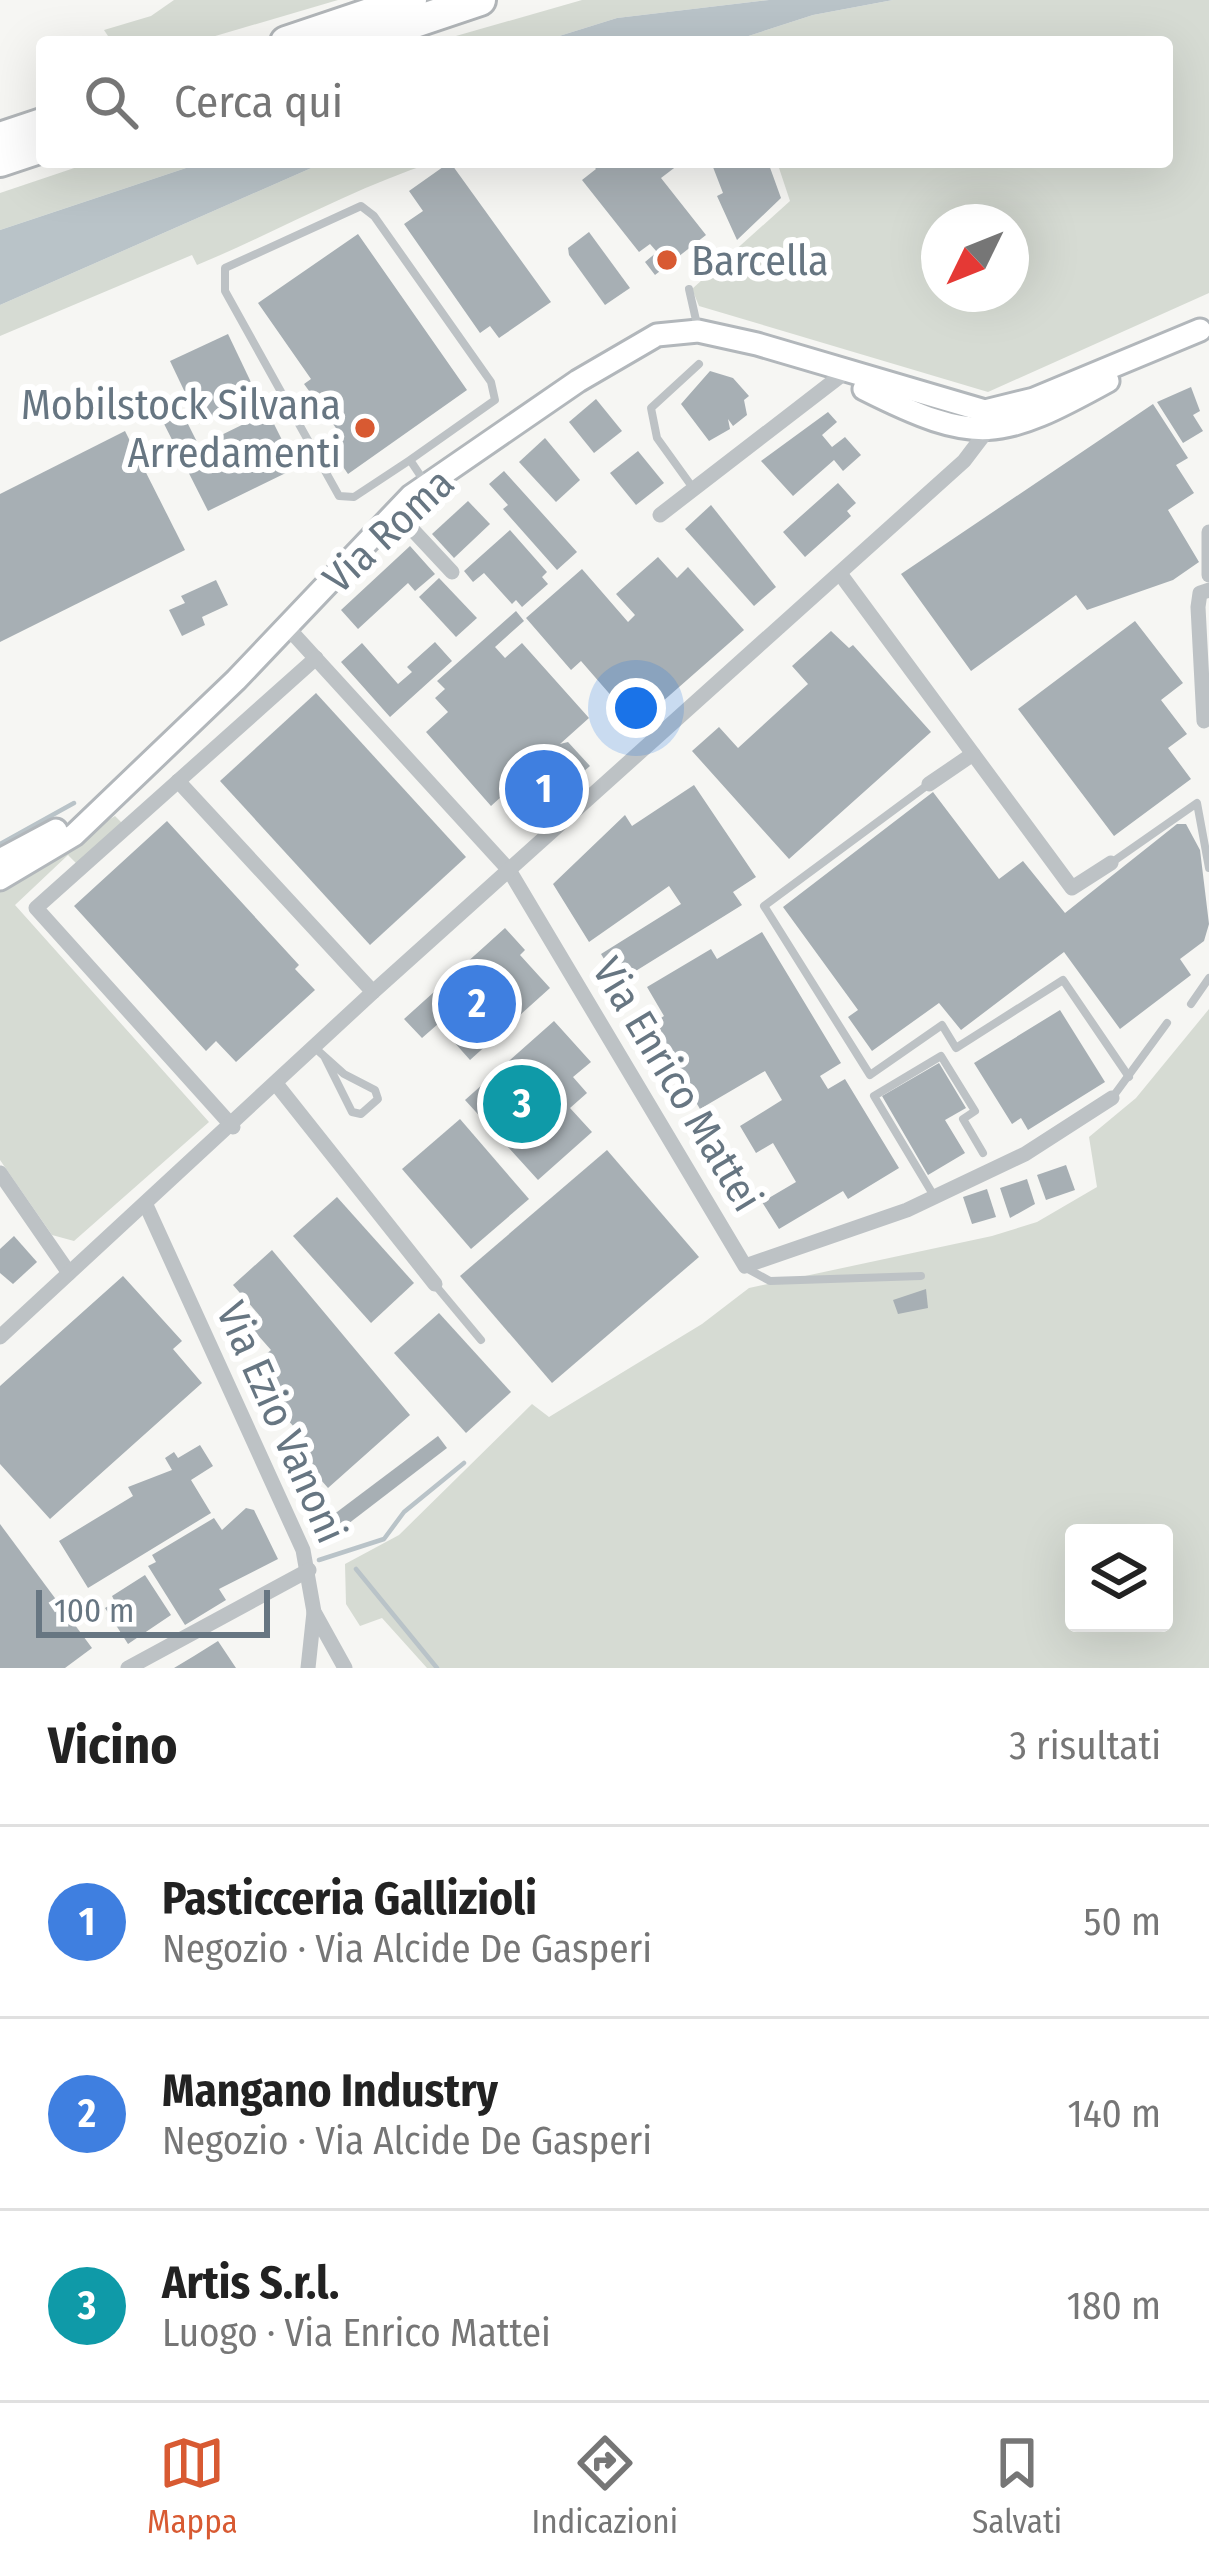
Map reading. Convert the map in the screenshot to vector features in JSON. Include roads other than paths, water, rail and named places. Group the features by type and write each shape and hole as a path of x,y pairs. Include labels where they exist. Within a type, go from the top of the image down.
{"highway":[{"path":"304,36 411,0"},
{"path":"373,36 480,0"},
{"path":"0,138 36,126"},
{"path":"0,161 36,149"}],"street":[{"path":"0,1337 277,1085 320,1053 374,992 964,461 986,422 1051,412 1204,327"},
{"name":"Via Roma","path":"0,879 74,835 288,628 395,511 578,381 657,335 698,331 800,357 986,422"},
{"name":"Via Roma","path":"800,357 921,415 986,422"},
{"path":"660,515 839,377"},
{"path":"395,511 452,572"},
{"path":"1209,532 1209,575"},
{"path":"841,575 1072,888 1111,863"},
{"path":"1204,721 1198,608 1200,593 1209,590"},
{"name":"Via Enrico Mattei","path":"288,628 509,870 745,1266 934,1197 1025,1154 1112,1098"},
{"path":"233,1127 36,908 316,658"},
{"path":"929,784 974,754"},
{"path":"178,781 374,992"},
{"name":"Via Roma","path":"0,860 94,812"},
{"path":"277,1085 434,1284"},
{"path":"0,1173 69,1274"},
{"name":"Via Ezio Vanoni","path":"146,1205 309,1570 314,1612 346,1668"},
{"path":"128,1668 309,1570"},
{"path":"308,1668 314,1612"}],"lane":[{"path":"361,206 374,216 490,382 495,400 410,460 354,497 338,496 224,291 225,268 361,206"},
{"path":"689,289 698,331"},
{"path":"694,489 657,438 651,408 699,364"},
{"path":"410,460 427,485"},
{"path":"929,784 764,906 870,1075 941,1025 956,1048 1063,980 1129,1077"},
{"path":"1111,863 1197,803 1209,868"},
{"path":"1191,1004 1209,978"},
{"path":"1112,1098 1167,1023"},
{"path":"320,1053 375,1090 378,1099 361,1114 352,1112 320,1053"},
{"path":"934,1197 874,1096 941,1056 975,1111 963,1119 983,1153"},
{"path":"745,1266 770,1281 921,1276"},
{"path":"434,1284 481,1340"}],"waterway":[{"path":"0,844 74,803"},
{"path":"319,1560 384,1539 404,1512 464,1463"},
{"path":"356,1569 437,1668"}],"place":[{"name":"Barcella","path":"667,260"},
{"name":"Mobilstock Silvana Arredamenti","path":"365,428"},
{"name":"Pasticceria Gallizioli","path":"544,789"},
{"name":"Mangano Industry","path":"477,1004"},
{"name":"Artis S.r.l.","path":"522,1104"}]}
